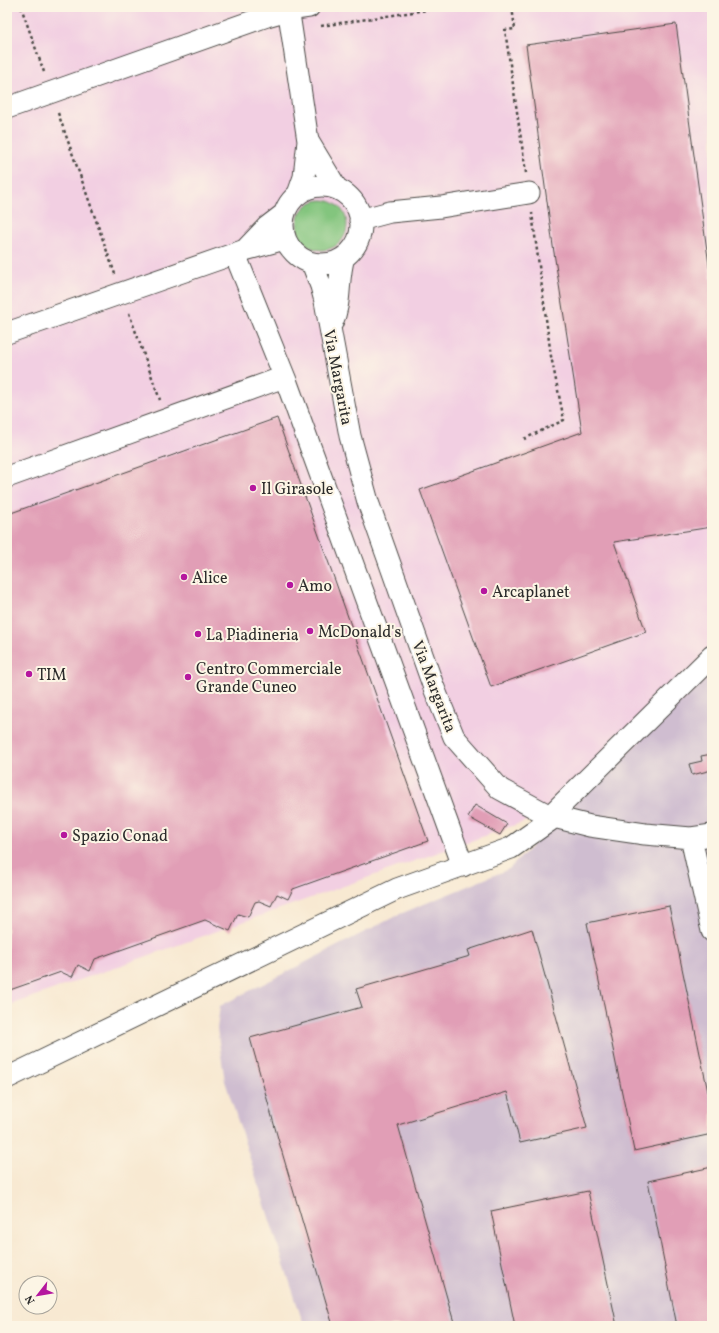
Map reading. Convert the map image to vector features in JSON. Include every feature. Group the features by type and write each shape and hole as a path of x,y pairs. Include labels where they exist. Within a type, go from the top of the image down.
{"street":[{"path":"7,108 267,16 289,16 309,7"},
{"path":"289,16 308,141 304,176 298,194"},
{"path":"308,141 337,189"},
{"path":"321,186 337,189 350,198 357,212 360,230 358,241 352,250 344,257 334,262 323,264 312,263 300,258 291,250 285,239 283,226 284,214 290,203 298,194 305,190 321,186"},
{"path":"357,212 390,212 441,207 529,193"},
{"path":"240,252 266,227 284,214"},
{"path":"7,333 240,252 285,239"},
{"path":"240,252 284,377 463,866"},
{"path":"330,327 336,314 339,301 340,270 344,257"},
{"name":"Via Margarita","path":"312,263 323,291 350,436 368,502 434,688 454,737 500,789 553,817 590,826 645,834 691,838 712,835"},
{"path":"7,477 284,377"},
{"path":"7,1078 397,890 511,848 553,817 712,656"},
{"path":"691,838 712,931"}],"path":[{"path":"21,7 167,420"},
{"path":"289,16 446,7"},
{"path":"512,7 515,29 505,30 551,356 564,420 524,439"}],"shaded area":[{"path":"7,7 712,7 712,673 574,804 7,1006"},
{"path":"712,673 712,1326 304,1326 225,1081 217,1029 220,1006 400,914 509,869 574,804"}],"green space":[{"path":"317,200 327,200 340,207 347,220 347,230 340,243 327,250 317,250 308,246 301,239 297,230 297,220 301,211 308,204"}],"building":[{"path":"676,24 712,287 712,527 614,542 646,632 491,687 420,490 582,432 553,246 526,45"},
{"name":"Centro Commerciale Grande Cuneo","path":"277,418 428,841 293,889 288,899 277,894 271,906 259,901 255,902 248,917 238,914 230,931 205,920 95,959 90,971 78,965 72,977 61,972 7,991 7,511 11,513"},
{"path":"712,754 712,770 692,775 689,764 702,761 701,756"},
{"path":"475,805 507,824 500,835 468,817"},
{"path":"669,906 712,1111 712,1134 634,1151 587,923"},
{"path":"532,929 587,1128 520,1143 507,1092 398,1125 455,1326 333,1326 250,1038 362,1007 356,989 470,956 468,950"},
{"path":"712,1167 712,1325 677,1326 648,1181"},
{"path":"588,1191 617,1326 515,1326 491,1211"}],"place":[{"name":"Il Girasole","path":"253,488"},
{"name":"Alice","path":"184,577"},
{"name":"Amo","path":"290,585"},
{"name":"Arcaplanet","path":"484,591"},
{"name":"McDonald's","path":"310,631"},
{"name":"La Piadineria","path":"198,634"},
{"name":"TIM","path":"29,674"},
{"name":"Centro Commerciale Grande Cuneo","path":"188,677"},
{"name":"Spazio Conad","path":"64,835"}]}
